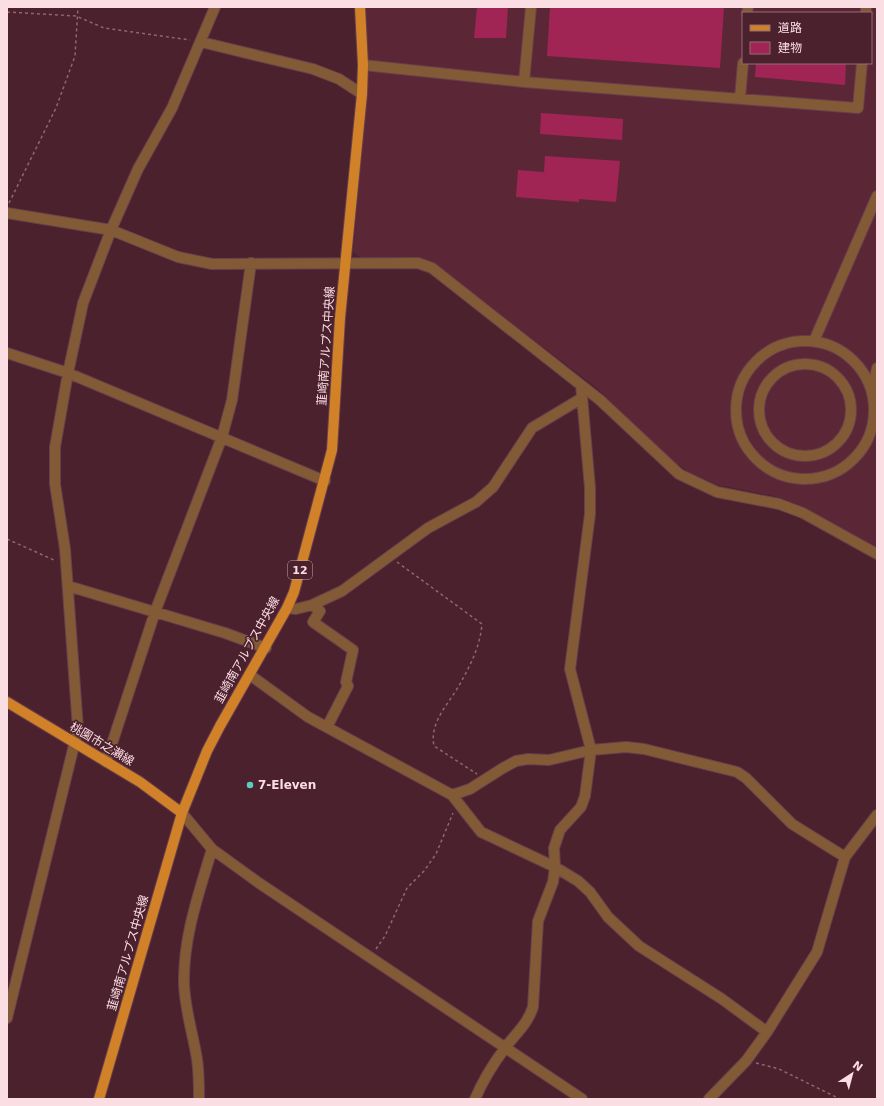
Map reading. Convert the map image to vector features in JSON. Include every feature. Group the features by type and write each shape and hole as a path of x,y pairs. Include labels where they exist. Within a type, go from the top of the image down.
{"main road":[{"name":"韮崎南アルプス中央線","path":"99,1099 182,813 207,751 266,648 294,592 325,481 332,450 344,263 362,94 363,65 360,7"},
{"name":"桃園市之瀬線","path":"7,702 140,782 182,813"}],"street":[{"path":"7,1018 76,744 78,729 67,566 55,484 55,447 68,373 83,303 110,230 138,169 172,108 215,7"},
{"path":"524,82 531,7"},
{"path":"200,42 313,69 339,79 362,94"},
{"path":"740,98 743,64"},
{"path":"363,65 524,82 858,108 862,64"},
{"path":"814,341 877,196"},
{"path":"7,213 110,230 178,257 212,264 418,263 432,268 600,400 679,474 717,492 779,504 803,513 877,554"},
{"path":"106,762 155,612 222,437 232,400 251,263"},
{"path":"798,341 814,341 830,345 844,353 866,376 872,391 874,407 873,423 868,438 860,452 848,464 835,472 819,477 803,479 787,476 772,470 759,461 748,450 736,420 736,404 739,388 755,361 768,351 788,343 798,341"},
{"path":"7,353 68,373 325,481"},
{"path":"806,364 829,370 842,383 850,399 850,423 845,434 828,450 816,455 804,456 781,450 772,442 760,421 760,397 765,386 777,373 793,365 806,364"},
{"path":"872,391 877,368"},
{"path":"475,1099 482,1080 505,1048 529,1020 533,1007 538,921 553,882 555,867 554,848 560,830 581,807 585,796 592,750 570,669 590,514 590,481 581,385"},
{"path":"287,608 296,609 312,605 342,591 428,528 476,502 493,488 532,428 582,398"},
{"path":"68,586 266,648"},
{"path":"312,605 320,611 313,622 353,650 346,682 348,686 327,727"},
{"path":"250,675 308,717 455,799 481,832 555,867 578,881 590,892 608,917 639,946 722,999 767,1032"},
{"path":"455,799 516,761 528,759 549,760 592,750 626,747 644,749 737,772 746,778 792,824 845,857"},
{"path":"182,813 212,849 260,883 582,1099"},
{"path":"709,1099 746,1061 767,1032 817,952 845,857 877,815"},
{"path":"199,1099 197,1060 186,1011 184,983 191,920 212,849"}],"path":[{"path":"7,207 56,108 75,56 76,16 78,7"},
{"path":"7,12 76,16 104,28 200,42"},
{"path":"7,539 67,566"},
{"path":"389,556 482,624 480,642 461,683 434,725 432,736 434,746 486,780"},
{"path":"370,957 385,936 407,888 424,871 436,854 455,799"},
{"path":"746,1061 779,1069 840,1099"}],"shaded area":[{"path":"366,7 877,7 877,547 806,508 774,496 718,485 691,473 671,460 598,389 435,264 414,259 361,258 353,252 368,83"}],"building":[{"path":"477,7 508,7 506,38 474,38"},
{"path":"550,7 724,7 720,68 547,56"},
{"path":"756,64 846,64 845,85 755,77"},
{"path":"541,113 623,119 622,140 540,134"},
{"path":"545,156 620,161 616,202 579,199 579,202 516,197 518,170 544,172"}],"place":[{"name":"7-Eleven","path":"250,785"}]}
